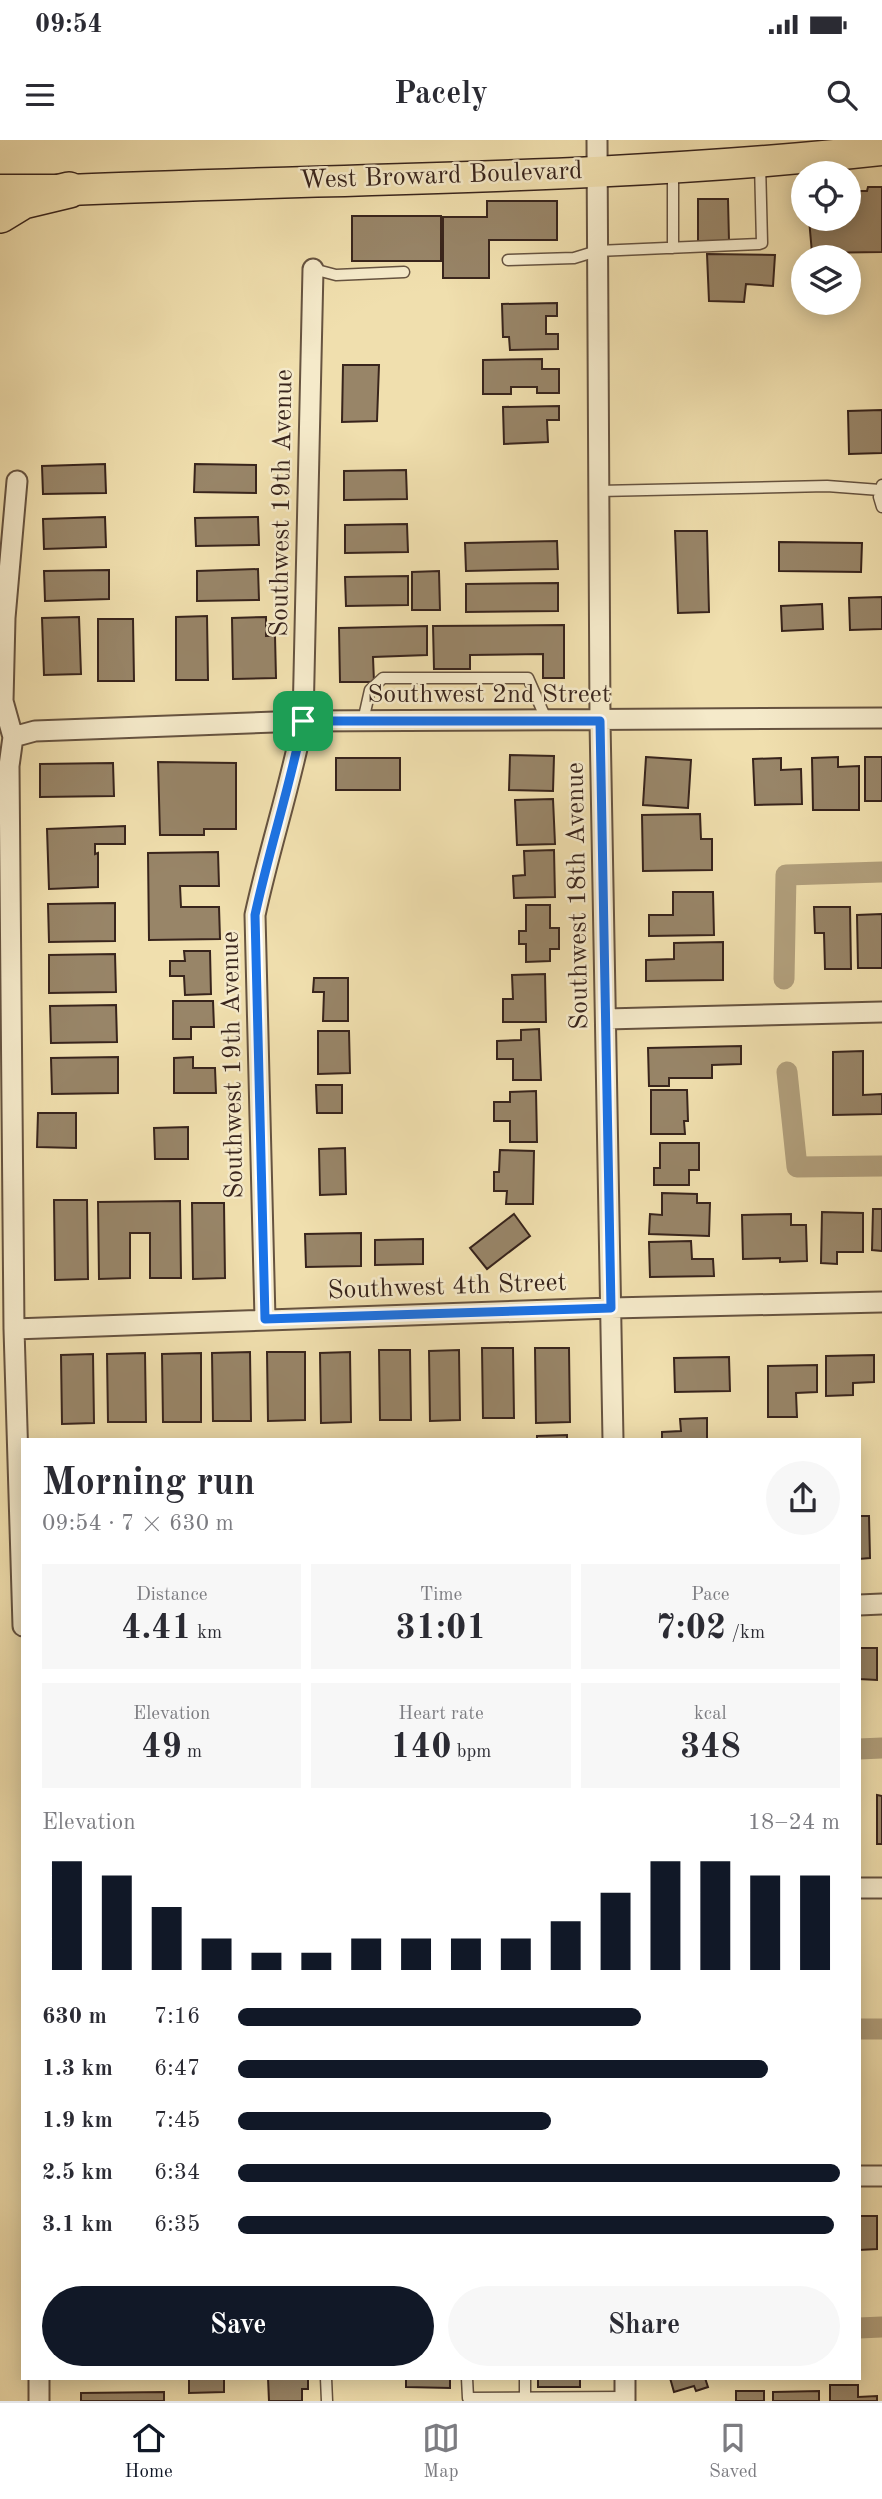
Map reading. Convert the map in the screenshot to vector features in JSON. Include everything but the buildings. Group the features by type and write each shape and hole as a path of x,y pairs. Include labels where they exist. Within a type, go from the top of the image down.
{"highway":[{"path":"0,215 23,201 69,190"}],"main road":[{"name":"West Broward Boulevard","path":"0,190 69,190 596,171 760,163 882,150"}],"street":[{"name":"Southwest 18th Avenue","path":"597,140 600,721 613,1438"},
{"name":"Southwest 19th Avenue","path":"265,1319 255,915 268,855 294,769 303,721 313,269"},
{"path":"17,481 5,618 3,701 13,737 9,766 14,1329 21,1527"},
{"name":"Southwest 2nd Street","path":"13,737 35,731 303,721 882,718"},
{"path":"606,1019 882,1012"},
{"name":"Southwest 4th Street","path":"14,1329 611,1308 882,1302"},
{"path":"861,1605 882,1604"},
{"path":"861,1888 882,1888"},
{"path":"861,2176 882,2176"},
{"path":"39,2380 39,2401"}],"lane":[{"path":"508,261 574,258 597,251 762,243 760,163"},
{"path":"673,167 673,248"},
{"path":"313,269 336,275 404,272"},
{"path":"599,491 881,487 879,497 882,507"},
{"path":"363,721 370,690 383,678 528,678 547,721"},
{"path":"326,2380 327,2401"},
{"path":"467,2380 468,2398 525,2398 625,2392"},
{"path":"525,2380 525,2398"}],"waterway":[{"path":"784,979 786,875 882,872"},
{"path":"787,1072 797,1167 882,1166"},
{"path":"861,1749 882,1748"},
{"path":"861,2029 882,2029"},
{"path":"861,2328 882,2327"}],"route":[{"path":"303,721 600,721 611,1308 265,1319 255,915 268,855 294,769 303,721"}]}
